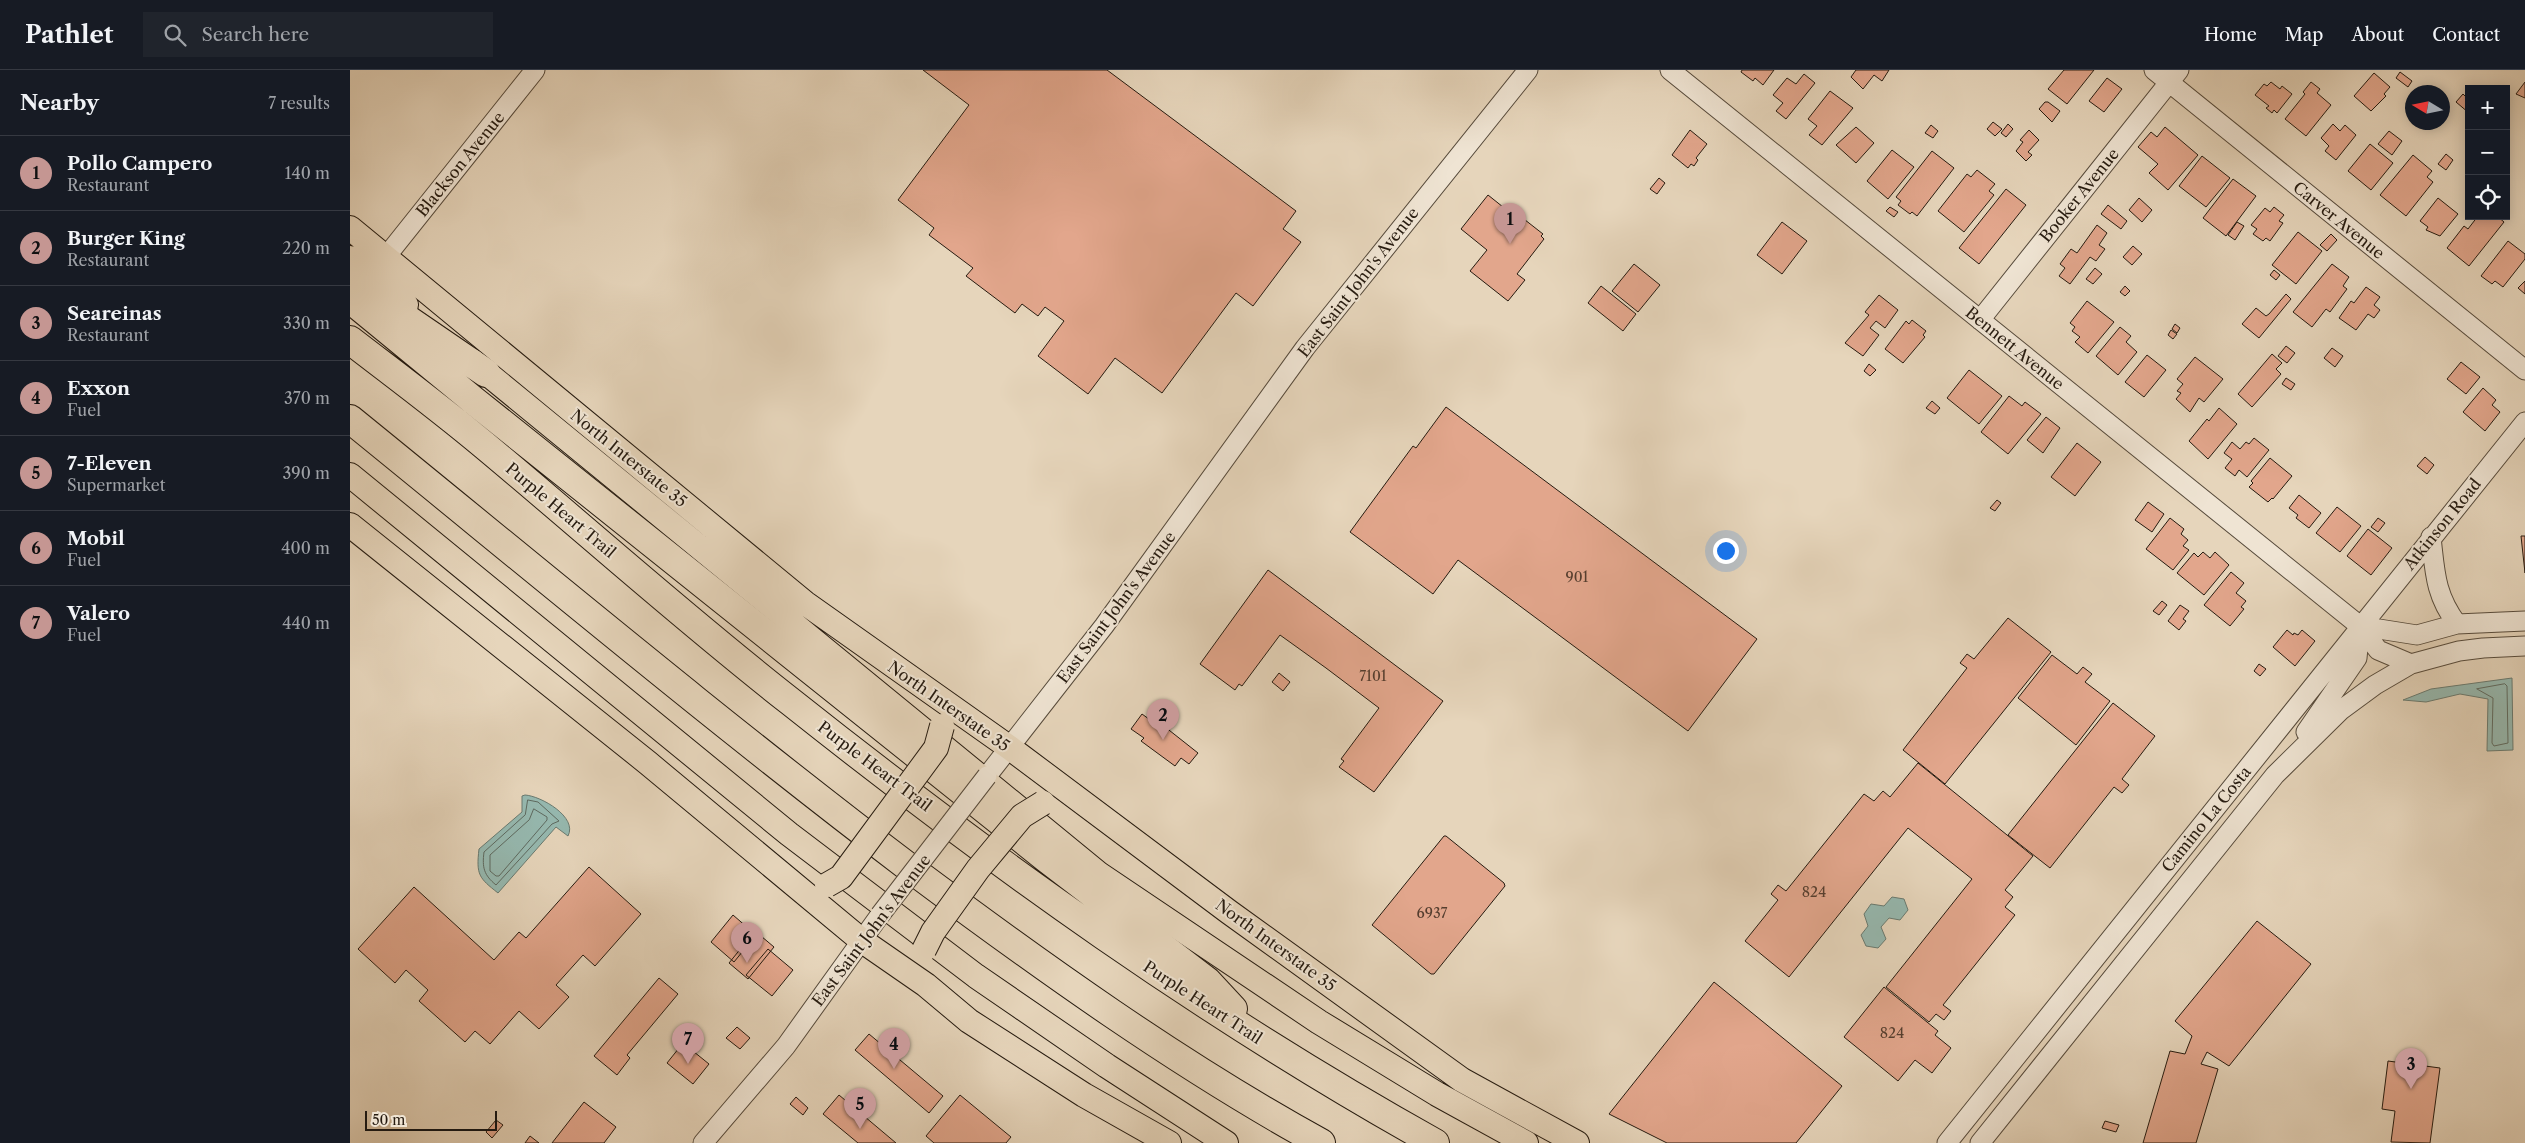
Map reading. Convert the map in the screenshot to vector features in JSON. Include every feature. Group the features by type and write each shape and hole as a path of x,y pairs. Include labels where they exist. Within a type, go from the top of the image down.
{"highway":[{"path":"350,280 486,373"},
{"path":"350,299 473,400 1046,858 1207,981 1264,1041"},
{"name":"Purple Heart Trail","path":"350,340 480,442 790,702 1054,902 1350,1096 1435,1143"},
{"path":"350,419 729,728 963,908 1145,1035 1231,1090 1321,1143"}],"main road":[{"name":"North Interstate 35","path":"350,228 805,603 1010,748 1462,1080 1577,1143"},
{"path":"350,258 486,373 1099,874 1320,1022 1437,1094 1526,1143"},
{"path":"350,475 789,834 976,976 1107,1066 1226,1143"},
{"path":"350,524 648,763 861,940 926,985 969,1021 1084,1095 1169,1143"},
{"path":"793,885 827,885 841,877 936,748 942,726 938,698"},
{"path":"926,985 923,967 924,950 933,932 978,869 1022,816 1043,803 1084,804"}],"street":[{"name":"Blackson Avenue","path":"385,258 535,70"},
{"name":"East Saint John's Avenue","path":"703,1143 786,1046 861,940 1104,626 1305,348 1528,70"},
{"name":"Bennett Avenue","path":"1670,70 2360,626 2378,650 2411,664"},
{"name":"Carver Avenue","path":"2154,70 2174,76 2525,370"},
{"name":"Booker Avenue","path":"1980,320 2174,76"},
{"name":"Atkinson Road","path":"2360,626 2525,422"},
{"path":"2432,537 2436,586 2445,608 2457,624"},
{"path":"2497,621 2498,647"},
{"path":"2275,775 2326,705 2356,658 2360,626 2418,635 2457,624 2525,621"},
{"name":"Camino La Costa","path":"1947,1143 2360,626"},
{"name":"Camino La Costa","path":"1980,1143 2275,775 2341,710 2375,685 2411,664 2459,651 2525,646"}],"water":[{"path":"2512,678 2513,750 2487,751 2488,699 2460,694 2426,702 2403,700 2431,689"},
{"path":"522,796 540,799 556,809 568,822 570,829 568,836 556,827 498,893 480,875 478,865 479,849 522,812"},
{"path":"1892,897 1904,899 1908,910 1900,920 1889,918 1881,927 1886,939 1878,948 1866,946 1861,935 1868,926 1864,914 1871,904 1884,906"}],"building":[{"path":"923,70 1107,70 1296,211 1283,229 1301,242 1253,306 1236,293 1162,393 1115,358 1088,394 1038,356 1064,321 1045,307 1038,316 1022,304 1015,313 966,276 973,268 929,235 934,228 898,200 969,105"},
{"path":"1742,70 1774,70 1763,85 1755,78 1753,81 1741,72"},
{"path":"1856,70 1889,70 1882,81 1874,75 1863,89 1851,77"},
{"path":"2064,70 2094,70 2067,104 2048,89"},
{"path":"2400,72 2412,81 2409,85 2405,85 2396,78"},
{"path":"2374,73 2390,87 2384,94 2386,96 2371,111 2354,96"},
{"path":"1804,74 1815,83 1786,119 1776,111 1783,103 1773,95 1787,78 1796,84"},
{"path":"2107,78 2122,89 2104,112 2089,101"},
{"path":"2271,82 2280,89 2282,86 2292,94 2277,113 2274,110 2272,113 2266,108 2269,106 2255,95 2264,84 2267,86"},
{"path":"2311,82 2320,89 2317,93 2331,105 2306,136 2285,119 2305,94 2303,92"},
{"path":"2525,82 2525,98 2516,94"},
{"path":"1830,91 1853,108 1822,145 1809,135 1817,126 1808,119"},
{"path":"2463,94 2465,96 2465,110 2456,102"},
{"path":"2045,102 2048,102 2060,111 2052,122 2039,109"},
{"path":"1993,122 2002,129 1995,136 1987,129"},
{"path":"2008,124 2013,129 2006,137 2001,133"},
{"path":"2333,124 2340,131 2345,125 2356,135 2336,160 2325,151 2329,146 2321,138"},
{"path":"1931,125 1938,131 1933,138 1925,133"},
{"path":"1856,127 1874,143 1856,163 1836,145"},
{"path":"2165,127 2198,155 2168,190 2149,173 2158,164 2138,147 2151,132 2157,137"},
{"path":"1690,130 1707,144 1696,158 1698,160 1694,166 1691,164 1688,168 1672,155"},
{"path":"2029,130 2039,140 2028,152 2032,155 2026,161 2016,151 2023,142 2020,140"},
{"path":"2389,131 2402,141 2392,155 2378,144"},
{"path":"2370,144 2393,163 2371,190 2348,171"},
{"path":"1892,150 1914,167 1888,199 1867,181"},
{"path":"1932,151 1954,168 1917,216 1912,212 1910,214 1898,205 1901,201 1896,197"},
{"path":"2446,154 2453,160 2446,170 2438,164"},
{"path":"2413,155 2432,171 2427,177 2433,182 2406,216 2380,195"},
{"path":"2202,156 2230,178 2206,207 2179,186"},
{"path":"1977,170 1995,184 1989,191 1994,195 1964,232 1938,211 1967,174 1971,177"},
{"path":"1659,178 1665,183 1657,194 1650,189"},
{"path":"2233,179 2256,196 2226,236 2203,218"},
{"path":"2006,189 2026,205 1979,264 1959,248"},
{"path":"1488,195 1518,219 1520,216 1543,234 1541,236 1544,239 1517,274 1525,280 1508,301 1470,271 1487,250 1461,229"},
{"path":"2139,198 2152,210 2142,222 2129,210"},
{"path":"2438,198 2458,214 2440,236 2426,230 2428,227 2420,221"},
{"path":"2108,205 2127,221 2121,229 2101,214"},
{"path":"1890,207 1898,212 1894,217 1886,211"},
{"path":"2274,207 2284,215 2279,221 2283,223 2270,241 2266,238 2263,241 2253,234 2257,229 2251,225 2265,208 2270,212"},
{"path":"2475,220 2502,220 2504,222 2469,266 2447,248 2464,226 2468,229"},
{"path":"1782,222 1807,241 1782,274 1757,255"},
{"path":"2237,222 2244,226 2235,240 2228,235"},
{"path":"2097,225 2107,233 2099,245 2105,249 2096,261 2090,257 2070,284 2059,276 2065,268 2060,264 2071,249 2077,253"},
{"path":"2298,232 2322,251 2296,284 2272,265"},
{"path":"2331,234 2337,240 2327,251 2320,245"},
{"path":"2508,241 2525,254 2525,259 2503,287 2495,281 2492,284 2481,276"},
{"path":"2133,246 2142,254 2132,265 2123,257"},
{"path":"1634,264 1660,285 1638,312 1612,291"},
{"path":"2332,264 2349,277 2343,286 2347,289 2330,312 2326,309 2312,327 2293,312"},
{"path":"2095,268 2102,274 2093,284 2086,279"},
{"path":"2274,270 2280,275 2276,280 2270,275"},
{"path":"2525,281 2525,294 2518,288"},
{"path":"1601,286 1636,314 1623,331 1588,303"},
{"path":"2125,286 2130,291 2125,296 2120,292"},
{"path":"2366,287 2380,297 2374,305 2380,310 2374,318 2368,314 2356,330 2339,318 2351,301 2354,303"},
{"path":"2286,294 2291,299 2259,338 2242,324 2256,308 2266,316 2269,314"},
{"path":"1879,295 1898,310 1885,328 1876,321 1870,328 1879,335 1863,356 1845,343 1869,315 1865,312"},
{"path":"2087,301 2114,322 2088,353 2075,342 2080,337 2072,331 2075,327 2070,323"},
{"path":"1912,320 1926,331 1923,335 1925,337 1903,363 1885,349 1906,321 1909,324"},
{"path":"2175,324 2180,328 2177,333 2172,329"},
{"path":"2120,327 2131,336 2126,342 2137,352 2118,375 2096,356"},
{"path":"2171,330 2177,334 2173,339 2168,335"},
{"path":"2286,346 2295,353 2287,363 2278,356"},
{"path":"2332,348 2343,356 2335,367 2324,358"},
{"path":"2272,354 2282,363 2276,369 2281,374 2252,407 2238,394"},
{"path":"2147,355 2166,370 2144,397 2125,382"},
{"path":"2195,357 2223,379 2204,402 2199,398 2190,412 2176,399 2181,393 2177,391 2183,384 2177,379"},
{"path":"2461,362 2480,377 2466,394 2447,379"},
{"path":"1869,364 1876,370 1870,376 1864,371"},
{"path":"1969,370 2002,396 1979,424 1947,398"},
{"path":"2286,378 2295,384 2291,390 2282,384"},
{"path":"2483,388 2496,400 2492,405 2500,412 2485,431 2463,412"},
{"path":"2009,396 2022,406 2025,402 2041,414 2008,454 1981,432"},
{"path":"1932,401 1940,408 1935,414 1926,408"},
{"path":"1446,407 1757,639 1688,731 1458,560 1433,594 1350,532 1413,446 1416,448"},
{"path":"2219,408 2237,424 2208,459 2189,441"},
{"path":"2046,417 2060,428 2043,453 2027,440"},
{"path":"2254,438 2269,450 2247,477 2239,470 2235,476 2225,468 2232,459 2224,453 2232,442 2240,449 2246,442 2249,444"},
{"path":"2077,443 2101,462 2075,496 2051,477"},
{"path":"2425,457 2434,465 2427,474 2417,466"},
{"path":"2270,458 2292,476 2273,499 2268,502 2249,487 2253,483 2251,481"},
{"path":"2299,495 2321,513 2309,528 2296,518 2298,515 2289,508"},
{"path":"1997,500 2001,503 1995,511 1990,508"},
{"path":"2148,502 2164,514 2152,532 2135,520"},
{"path":"2337,507 2361,526 2340,552 2316,533"},
{"path":"2170,518 2184,529 2181,534 2188,540 2183,546 2189,550 2173,570 2146,549"},
{"path":"2378,518 2385,523 2378,532 2371,527"},
{"path":"2368,529 2392,548 2371,575 2347,556"},
{"path":"2521,536 2525,536 2525,573"},
{"path":"2203,552 2210,558 2215,552 2229,565 2204,595 2177,573 2194,553 2198,557"},
{"path":"1268,570 1443,701 1374,792 1339,767 1344,761 1341,759 1379,708 1326,668 1280,635 1242,686 1239,684 1235,690 1200,664"},
{"path":"2231,572 2244,583 2236,593 2246,601 2241,607 2244,609 2230,626 2204,605"},
{"path":"2162,601 2167,605 2159,615 2153,611"},
{"path":"2180,605 2189,611 2183,619 2186,621 2179,630 2168,621"},
{"path":"2008,618 2051,652 1945,784 1903,750 1967,668 1960,663 1967,654 1974,659"},
{"path":"2287,630 2293,635 2294,633 2298,635 2302,630 2315,641 2295,666 2273,647"},
{"path":"2052,655 2077,674 2083,667 2092,674 2085,682 2110,701 2076,745 2018,698"},
{"path":"2259,664 2266,669 2260,676 2254,671"},
{"path":"1279,673 1290,682 1283,691 1272,682"},
{"path":"2113,703 2155,736 2122,779 2129,785 2122,793 2114,787 2050,868 2008,835"},
{"path":"1142,714 1153,722 1155,719 1198,753 1189,764 1181,758 1175,766 1141,741 1144,738 1131,729"},
{"path":"1918,763 2033,856 2005,890 2013,897 2005,907 2015,915 1943,1005 1951,1011 1944,1020 1936,1014 1929,1022 1886,987 1972,879 1908,828 1789,977 1745,941 1778,900 1771,894 1778,885 1786,891 1864,794 1874,801 1883,791 1890,797"},
{"path":"1444,836 1504,883 1505,886 1434,974 1431,974 1372,925"},
{"path":"589,867 641,914 595,966 583,955 556,985 569,997 539,1029 519,1011 490,1044 475,1031 465,1042 419,1001 428,990 406,970 395,983 358,949 414,887 494,960 519,932 526,938"},
{"path":"733,915 756,935 734,962 711,942"},
{"path":"2257,921 2311,964 2229,1066 2207,1052 2201,1064 2218,1069 2196,1143 2143,1143 2170,1051 2185,1054 2192,1036 2175,1021"},
{"path":"755,931 774,947 748,979 729,963"},
{"path":"768,949 793,970 772,996 746,975"},
{"path":"659,978 678,994 627,1055 630,1058 617,1075 594,1056"},
{"path":"1714,982 1842,1086 1796,1143 1667,1143 1609,1114"},
{"path":"1884,987 1938,1031 1935,1035 1951,1048 1932,1073 1915,1060 1898,1081 1844,1037"},
{"path":"737,1027 750,1038 740,1049 726,1038"},
{"path":"869,1034 943,1096 929,1113 855,1050"},
{"path":"683,1043 709,1064 693,1084 667,1063"},
{"path":"2388,1061 2440,1068 2430,1143 2391,1142 2395,1111 2382,1109"},
{"path":"839,1095 896,1143 858,1143 823,1114"},
{"path":"960,1095 1011,1137 1006,1143 934,1143 926,1136"},
{"path":"796,1097 808,1108 803,1115 790,1104"},
{"path":"584,1102 616,1127 604,1143 552,1143"},
{"path":"496,1120 503,1125 492,1138 486,1132"},
{"path":"2105,1121 2119,1125 2116,1132 2102,1128"},
{"path":"530,1136 539,1143 525,1143"}],"place":[{"name":"Pollo Campero","path":"1510,244"},
{"name":"Burger King","path":"1163,740"},
{"name":"Mobil","path":"747,963"},
{"name":"Valero","path":"688,1064"},
{"name":"Exxon","path":"894,1069"},
{"name":"Seareinas","path":"2411,1089"},
{"name":"7-Eleven","path":"860,1129"}]}
